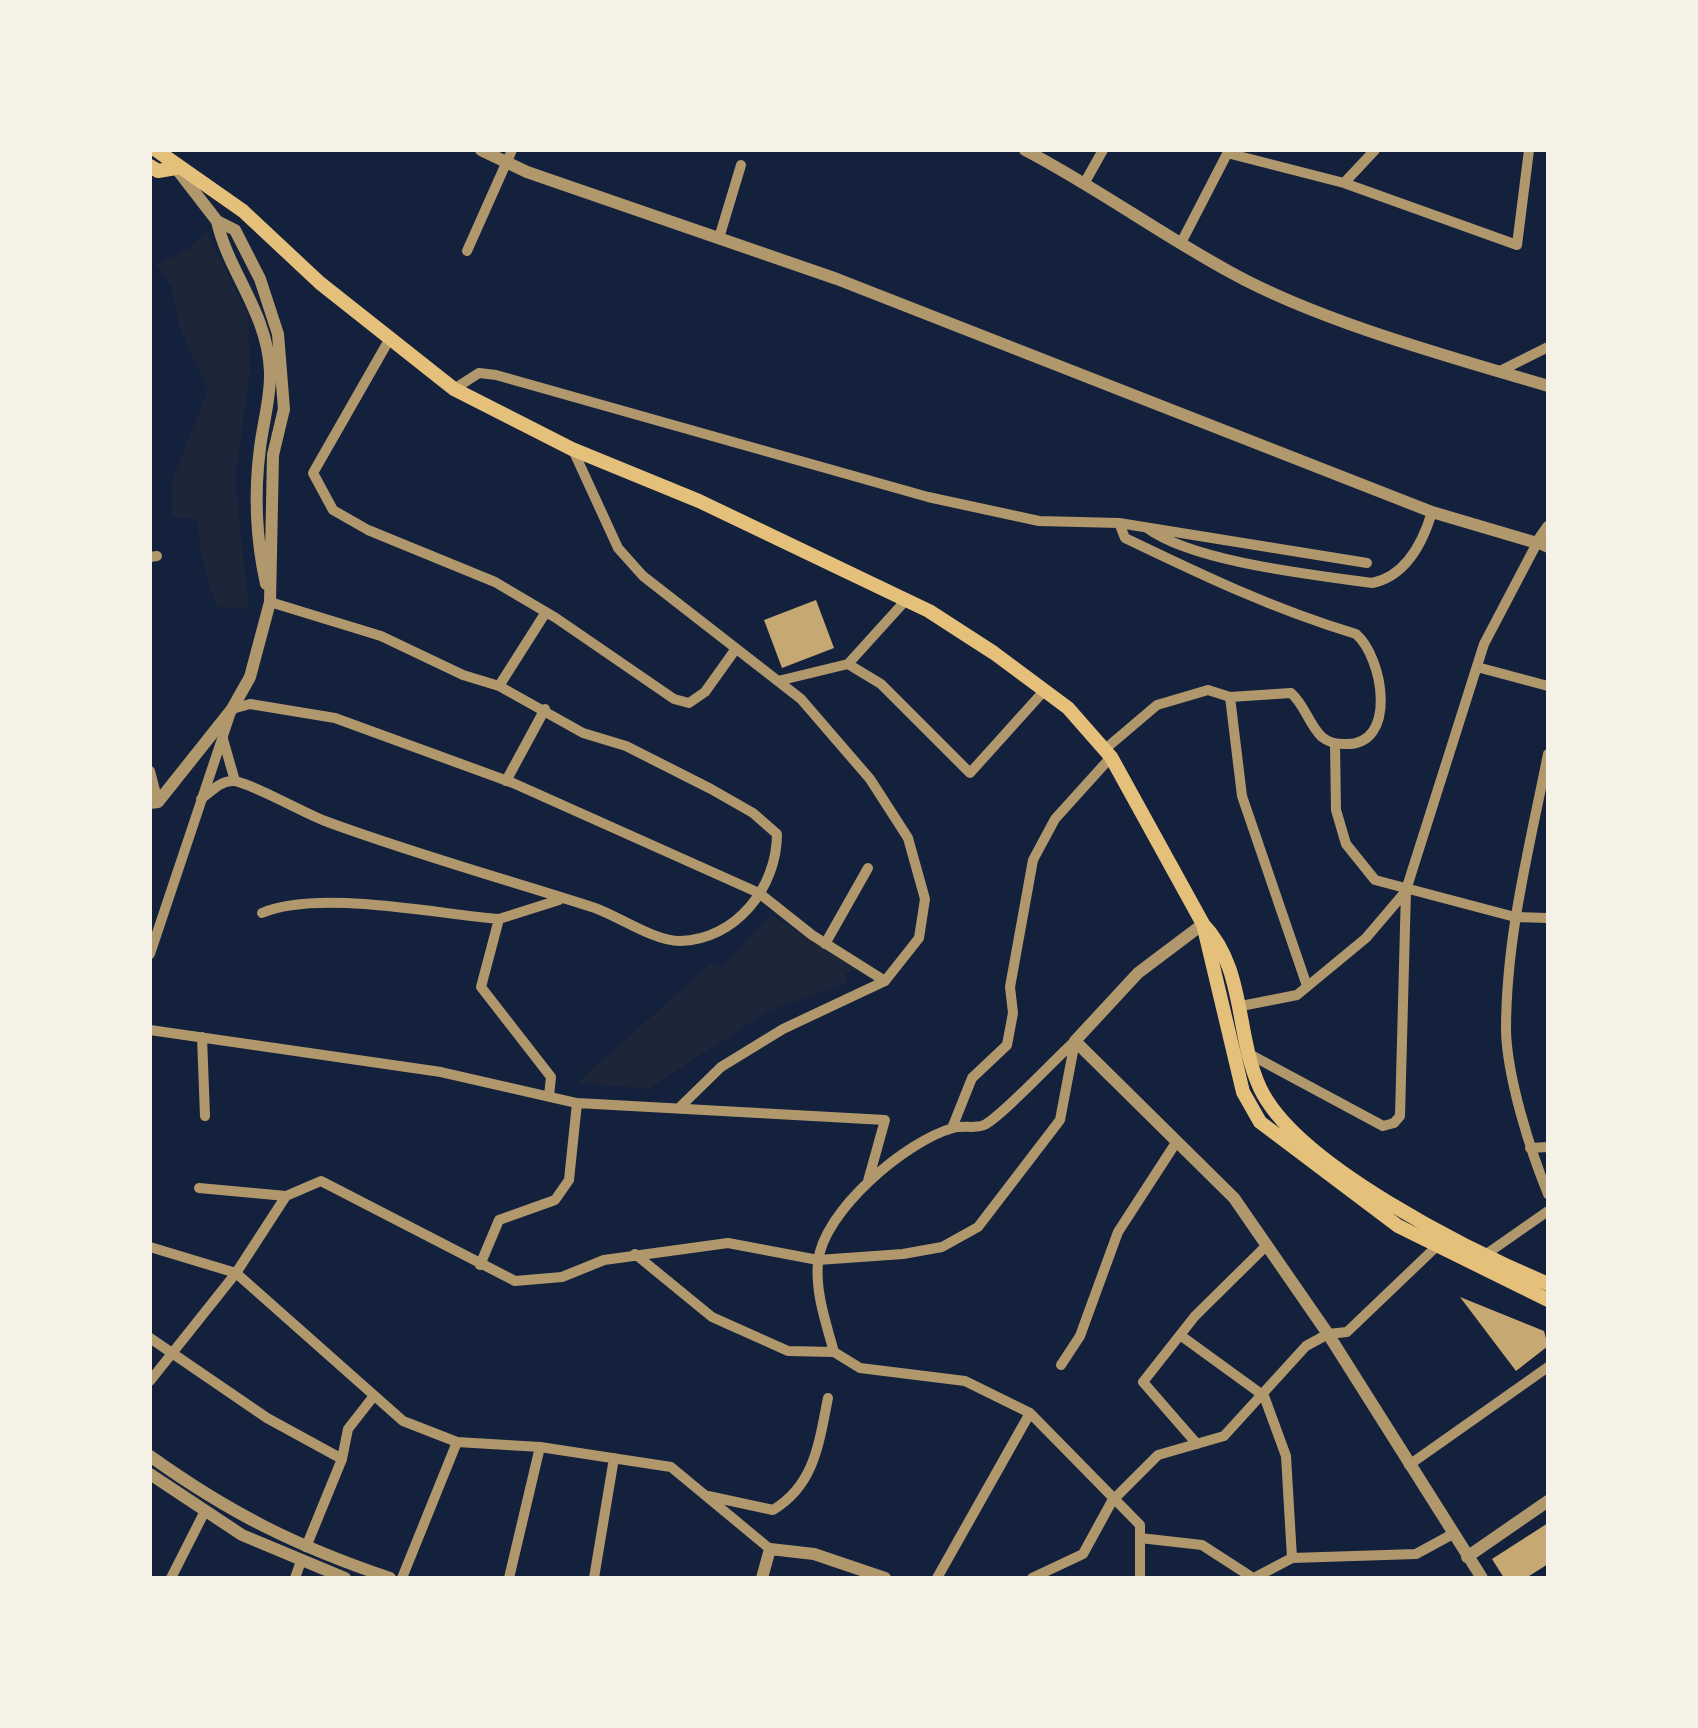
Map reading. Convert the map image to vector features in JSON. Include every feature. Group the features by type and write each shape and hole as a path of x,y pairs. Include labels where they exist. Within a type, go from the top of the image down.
{"main road":[{"path":"156,150 176,168 243,212 388,340 454,389 572,449 699,501 906,600 994,652 1068,708 1108,753 1203,924 1222,944 1258,1084 1274,1114 1303,1140 1412,1219 1548,1284"},
{"path":"150,166 158,171 176,168"},
{"path":"1203,924 1243,1092 1260,1122 1398,1226 1548,1300"}],"street":[{"path":"480,150 509,165 837,279 1432,512 1543,546"},
{"path":"468,251 509,165 512,150"},
{"path":"1025,150 1085,182 1230,272 1294,302 1548,386"},
{"path":"1085,182 1103,150"},
{"path":"1344,183 1374,150"},
{"path":"1182,241 1228,151 1344,183 1517,245 1529,150"},
{"path":"719,238 742,165"},
{"path":"154,802 232,709 250,677 270,602 270,508 284,372 278,334 260,279 235,230 217,221 176,168"},
{"path":"388,340 314,473 333,510 368,530 495,582 674,699 689,704 705,692 735,650"},
{"path":"1500,371 1548,346"},
{"path":"454,389 479,373 496,375 928,497 1039,520 1119,523 1368,563"},
{"path":"572,449 618,548 643,576 801,699 870,779 908,838 925,899 920,938 885,981 783,1029 721,1067 679,1108"},
{"path":"1146,527 1166,541 1232,558 1372,583 1386,580 1422,544 1432,512"},
{"path":"952,1128 972,1078 1008,1045 1013,1014 1010,987 1034,860 1055,819 1108,753 1156,705 1208,690 1230,698 1291,693 1303,704 1321,736 1335,744 1354,745 1373,731 1382,708 1370,646 1356,634 1232,592 1175,558 1125,538 1119,523"},
{"path":"1251,1055 1382,1126 1394,1124 1402,1096 1406,890 1477,667 1543,546 1548,527"},
{"path":"778,681 848,664 906,600"},
{"path":"202,800 221,784 235,781 388,844 594,908 676,942 716,936 744,915 777,861 777,834 753,813 658,761 583,733 499,686 463,675 380,636 270,602"},
{"path":"499,686 546,612"},
{"path":"848,664 882,684 970,773 1043,692"},
{"path":"1477,667 1548,686"},
{"path":"1230,698 1242,796 1307,986"},
{"path":"232,709 250,704 334,718 506,780 760,892 824,944 885,981"},
{"path":"150,954 232,709"},
{"path":"506,780 545,709"},
{"path":"223,739 235,781"},
{"path":"1335,744 1336,810 1346,844 1375,880 1515,916 1548,918"},
{"path":"1548,754 1515,916 1506,1033 1530,1148 1548,1194"},
{"path":"150,771 154,802"},
{"path":"824,944 868,868"},
{"path":"1241,1006 1297,995 1366,938 1406,890"},
{"path":"262,913 281,904 334,903 499,919 560,900"},
{"path":"499,919 481,987 551,1077 548,1096"},
{"path":"834,1352 818,1292 818,1260 828,1230 868,1181 952,1128 984,1125 1075,1042 1138,974 1203,924"},
{"path":"150,1030 442,1072 577,1103 885,1120 868,1181"},
{"path":"202,1037 206,1116"},
{"path":"1075,1042 1234,1198 1328,1334 1482,1578"},
{"path":"199,1188 286,1196 321,1181 516,1281 562,1278 604,1260 728,1242 818,1260 922,1250 942,1246 978,1227 1060,1120 1075,1042"},
{"path":"480,1265 499,1220 555,1200 569,1180 577,1103"},
{"path":"1061,1365 1080,1336 1118,1232 1177,1141"},
{"path":"1530,1148 1548,1148"},
{"path":"150,1380 236,1273 286,1196"},
{"path":"1485,1255 1548,1211"},
{"path":"1196,1444 1143,1382 1180,1335 1267,1245"},
{"path":"150,1246 236,1273 330,1352 373,1397 403,1421 457,1442 540,1446 671,1467 770,1549 814,1554 885,1578"},
{"path":"1032,1578 1082,1554 1112,1502 1158,1455 1224,1436 1306,1346 1328,1334 1347,1332 1437,1246"},
{"path":"635,1254 712,1317 788,1351 834,1352 860,1368 966,1381 1030,1413 1112,1502 1140,1525 1140,1578"},
{"path":"1180,1335 1264,1396 1286,1456 1292,1558"},
{"path":"150,1338 267,1418 342,1459"},
{"path":"1409,1466 1548,1367"},
{"path":"295,1578 342,1459 348,1430 373,1397"},
{"path":"707,1496 773,1510 793,1498 815,1464 828,1398"},
{"path":"938,1578 1030,1413"},
{"path":"402,1578 457,1442"},
{"path":"509,1578 540,1446"},
{"path":"150,1456 224,1508 346,1578"},
{"path":"594,1578 614,1458"},
{"path":"150,1474 242,1535 390,1578"},
{"path":"1467,1557 1548,1501"},
{"path":"172,1578 206,1511"},
{"path":"1140,1538 1202,1545 1254,1578 1292,1558 1416,1554 1452,1535"},
{"path":"762,1578 770,1549"}],"shaded area":[{"path":"206,230 248,316 250,372 235,480 249,609 216,607 200,552 198,520 173,517 171,482 208,390 180,329 171,285 156,265 190,248"},
{"path":"771,915 858,969 845,974 846,983 767,1012 648,1089 577,1083 711,963 721,967"}],"building":[{"path":"816,600 834,648 782,668 764,620"},
{"path":"1460,1297 1544,1331 1548,1346 1516,1371"},
{"path":"1548,1523 1548,1564 1526,1578 1504,1578 1492,1559"}]}
